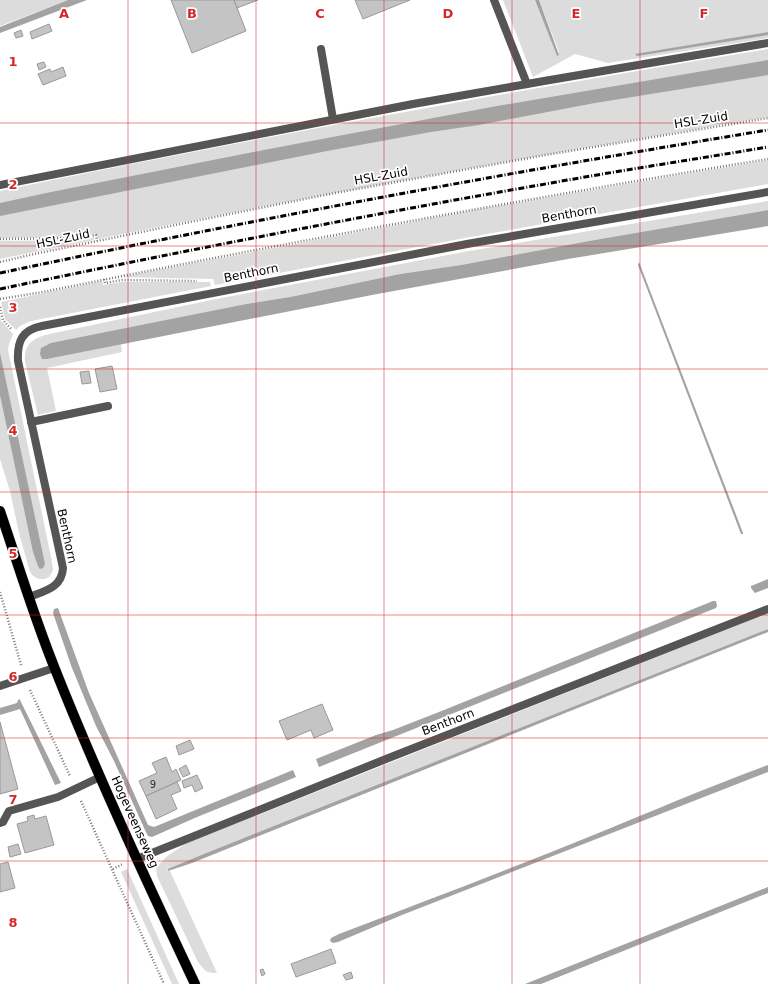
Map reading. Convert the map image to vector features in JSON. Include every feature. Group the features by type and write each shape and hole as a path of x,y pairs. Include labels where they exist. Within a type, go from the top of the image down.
{"main road":[{"name":"Hogeveenseweg","path":"0,511 54,668 137,859 195,984"}],"street":[{"path":"494,0 527,84"},
{"path":"0,185 333,119 768,43"},
{"path":"321,49 333,119"},
{"name":"Benthorn","path":"29,597 47,590 60,581 63,568 18,361 17,351 24,334 38,327 467,244 768,192"},
{"path":"31,422 108,406"},
{"name":"Benthorn","path":"137,859 768,609"},
{"path":"0,686 54,668"},
{"path":"0,823 3,822 9,811 58,796 100,776"}],"path":[{"name":"HSL-Zuid","path":"0,262 229,214 398,182 768,118"},
{"path":"0,299 553,194 768,158"},
{"path":"0,239 81,238 96,236 97,241"},
{"path":"104,280 105,283 122,280 205,281"},
{"path":"0,307 3,320 21,339"}],"shaded area":[{"path":"0,0 68,0 0,26"},
{"path":"68,0 87,0 0,33 0,27"},
{"path":"503,0 535,0 557,56 559,52 539,0 768,0 768,38 608,63 575,54 533,77"},
{"path":"535,0 539,0 559,55 557,56"},
{"path":"768,32 768,35 637,56 635,54"},
{"path":"768,49 768,117 433,175 98,239 97,234 81,237 0,238 0,191 191,152 383,116 575,81"},
{"path":"768,60 768,75 595,103 479,125 327,151 0,216 0,203 51,192 497,106"},
{"path":"768,160 768,184 465,238 215,285 213,279 121,277 480,209"},
{"path":"768,201 768,210 461,265 400,274 46,345 47,359 121,344 122,352 47,368 56,411 38,415 25,362 25,356 29,344 35,339 45,335 216,299 469,251"},
{"path":"768,210 768,226 568,259 372,295 47,359 42,359 40,354 41,348 51,343 246,304 290,297 400,274 461,265"},
{"path":"94,237 94,240 0,259 0,241 81,240"},
{"path":"639,262 743,534 741,534 638,265"},
{"path":"102,281 103,285 122,282 210,282 211,286 31,321 20,326 16,330 5,319 1,302"},
{"path":"0,315 1,321 13,334 8,350 52,562 53,571 48,578 45,579 35,577 30,572 19,533 10,491 0,459"},
{"path":"0,353 45,564 43,568 40,569 33,552 0,395"},
{"path":"768,579 768,588 755,593 751,588 751,586"},
{"path":"716,601 716,608 319,767 316,759 444,710"},
{"path":"58,608 89,693 148,825 154,827 293,770 296,777 152,837 148,836 114,761 96,726 72,668 53,613 54,609"},
{"path":"768,613 768,629 167,870 170,871 217,973 210,973 206,971 198,962 157,876 156,868 166,857 185,844"},
{"path":"768,629 768,632 192,863 168,871 168,869 204,854"},
{"path":"20,699 61,783 55,785 20,709 0,715 0,708 17,703"},
{"path":"768,765 768,772 402,915 338,942 333,943 330,941 331,938 339,934 528,861"},
{"path":"127,869 179,984 172,984 121,872"},
{"path":"768,887 768,893 541,984 525,984"}],"building":[{"path":"171,0 234,0 246,31 192,53"},
{"path":"234,0 258,0 237,8"},
{"path":"355,0 410,0 363,19"},
{"path":"49,24 52,31 32,39 30,32"},
{"path":"21,30 23,36 16,38 14,33"},
{"path":"44,62 46,67 39,70 37,64"},
{"path":"63,67 66,76 43,85 38,74 50,69 51,72"},
{"path":"112,366 117,389 100,392 95,369"},
{"path":"89,371 91,383 82,384 80,372"},
{"path":"322,704 333,730 314,738 311,730 287,740 279,721"},
{"path":"0,722 18,789 0,794"},
{"path":"190,740 194,749 179,755 176,746"},
{"path":"166,757 172,772 176,769 181,780 146,796 139,781 157,773 152,763"},
{"path":"186,765 190,774 183,777 179,769"},
{"path":"197,775 203,788 195,792 192,785 184,788 182,781"},
{"path":"177,782 181,791 171,795 177,809 156,819 146,796"},
{"path":"34,815 35,819 46,816 54,845 25,853 17,824 28,821 27,817"},
{"path":"18,844 21,854 10,857 8,847"},
{"path":"8,862 15,888 0,892 0,864"},
{"path":"331,949 336,963 296,977 291,964"},
{"path":"263,969 265,974 262,976 260,970"},
{"path":"351,972 353,978 346,980 343,975"}],"railway":[{"path":"0,273 383,197 575,162 768,130"},
{"path":"0,289 206,247 413,208 578,178 768,147"}]}
